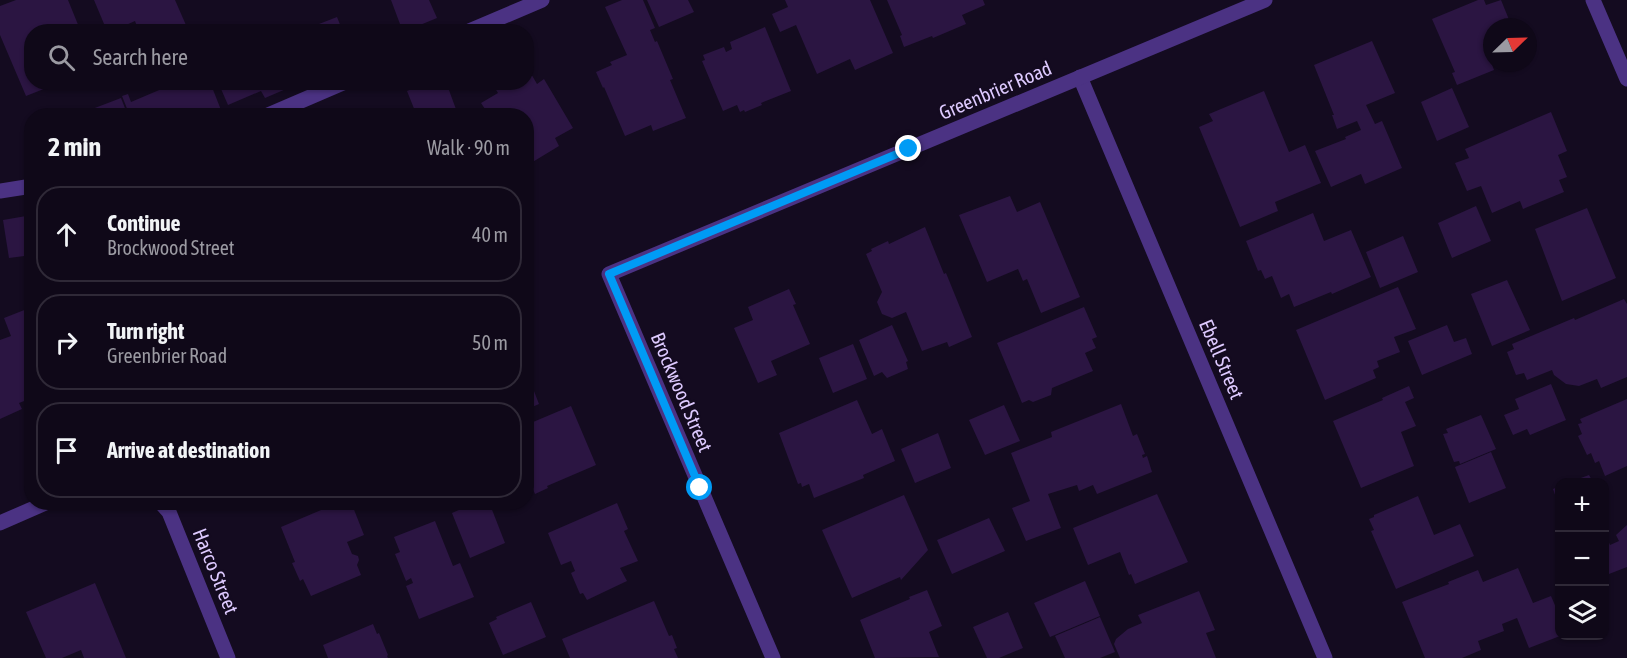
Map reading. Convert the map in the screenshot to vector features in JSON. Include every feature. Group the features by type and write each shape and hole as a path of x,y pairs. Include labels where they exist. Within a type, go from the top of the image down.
{"street":[{"path":"486,24 542,0"},
{"name":"Greenbrier Road","path":"609,274 1265,0"},
{"path":"1593,0 1627,79"},
{"name":"Ebell Street","path":"1080,77 1325,658"},
{"path":"285,108 326,90"},
{"path":"0,191 24,187"},
{"name":"Brockwood Street","path":"609,274 773,658"},
{"path":"0,523 30,510"},
{"name":"Harco Street","path":"167,510 228,658"}],"building":[{"path":"16,0 68,0 78,24 24,24 24,90 41,90 26,96 0,35 0,6"},
{"path":"94,0 175,0 186,24 136,24 135,21 128,24 104,24"},
{"path":"391,0 429,0 437,18 422,24 400,24"},
{"path":"622,0 643,0 655,28 650,30 673,79 670,80 686,118 653,131 651,125 625,136 596,72 612,65 610,62 627,55 605,7"},
{"path":"647,0 688,0 694,12 659,27"},
{"path":"785,0 870,0 893,53 855,70 850,59 817,74 796,25 780,32 772,14 788,7"},
{"path":"887,0 983,0 985,5 962,15 966,24 904,47 900,36 902,35"},
{"path":"1478,0 1484,0 1486,5 1501,0 1508,18 1483,18 1483,72 1489,72 1457,85 1452,73 1455,72 1432,19"},
{"path":"337,17 340,24 319,24"},
{"path":"765,27 791,91 745,112 744,110 740,112 737,105 723,111 702,61 705,60 703,55 724,47 726,52 732,49 730,42"},
{"path":"1372,41 1395,93 1366,105 1375,124 1382,121 1402,168 1365,184 1361,174 1331,187 1315,151 1346,139 1345,137 1361,130 1357,121 1337,129 1332,115 1334,115 1314,65"},
{"path":"534,79 537,84 544,79 573,128 555,138 559,146 534,161 534,108 484,108 481,103 498,93 496,90 534,90"},
{"path":"1452,88 1469,127 1437,141 1421,102"},
{"path":"159,90 213,90 220,108 127,108 122,96 128,94 131,102"},
{"path":"221,90 284,90 265,98 261,91 228,105"},
{"path":"449,90 456,108 414,108 407,91"},
{"path":"1264,91 1289,152 1305,145 1321,183 1275,202 1278,211 1240,227 1199,127 1213,121 1209,114"},
{"path":"121,98 125,108 95,108"},
{"path":"1551,112 1567,151 1558,155 1567,177 1559,180 1564,192 1523,209 1520,201 1492,213 1481,186 1467,191 1455,163 1469,158 1465,149"},
{"path":"1010,196 1017,212 1040,202 1080,297 1041,313 1027,279 1023,281 1018,269 987,282 959,215"},
{"path":"1476,206 1491,241 1452,258 1438,223"},
{"path":"1587,208 1616,278 1562,301 1535,229"},
{"path":"1313,213 1324,241 1351,230 1371,277 1294,307 1289,294 1281,298 1272,276 1265,279 1261,270 1258,271 1246,241"},
{"path":"24,216 24,256 9,258 3,220"},
{"path":"925,227 972,337 949,347 947,342 922,351 906,312 892,318 882,314 877,302 882,292 866,254 888,241 889,244"},
{"path":"1403,236 1418,272 1380,288 1366,252"},
{"path":"1507,280 1530,330 1492,346 1471,294"},
{"path":"1398,287 1416,329 1394,337 1400,352 1377,361 1379,367 1373,370 1376,378 1325,400 1296,330"},
{"path":"789,289 796,304 793,305 810,344 771,361 777,375 758,383 734,328 753,320 748,307"},
{"path":"1624,299 1627,304 1627,377 1601,388 1597,379 1579,386 1566,384 1554,375 1552,370 1527,380 1524,373 1516,375 1507,352 1514,349 1512,344"},
{"path":"1084,307 1097,337 1092,339 1096,348 1085,353 1093,371 1052,388 1051,395 1033,402 1029,400 1022,403 997,343"},
{"path":"24,310 24,401 19,403 22,409 0,419 0,340 11,336 4,318"},
{"path":"892,325 908,361 906,362 908,369 887,378 882,372 874,376 859,340"},
{"path":"1447,325 1454,342 1466,338 1472,354 1422,375 1408,341"},
{"path":"853,344 867,379 833,393 819,358"},
{"path":"1551,384 1566,420 1530,435 1527,429 1513,435 1504,415 1519,409 1515,399"},
{"path":"1409,386 1414,398 1405,402 1416,426 1401,432 1414,466 1361,488 1333,421 1383,400 1382,398"},
{"path":"534,391 539,404 534,406"},
{"path":"1627,399 1627,466 1605,476 1599,461 1595,463 1591,453 1587,455 1578,436 1582,434 1578,424 1582,423 1580,419"},
{"path":"857,400 872,434 882,429 895,461 863,475 864,478 814,498 809,484 802,487 801,483 798,484 779,433"},
{"path":"1121,404 1133,436 1137,434 1145,454 1142,455 1143,458 1147,456 1152,472 1097,494 1093,485 1079,491 1077,485 1048,494 1061,528 1026,541 1012,508 1030,501 1011,453 1052,437 1051,432"},
{"path":"1004,405 1020,441 985,455 969,420"},
{"path":"571,406 596,465 547,486 548,488 535,494 534,422"},
{"path":"1481,415 1496,449 1460,464 1459,461 1454,462 1443,434 1448,433 1446,429"},
{"path":"938,433 951,468 915,483 901,449"},
{"path":"1491,452 1506,488 1469,503 1455,467"},
{"path":"1157,494 1188,562 1135,584 1120,552 1088,565 1073,528"},
{"path":"904,495 928,550 901,580 900,577 852,598 822,530"},
{"path":"1418,496 1434,535 1460,524 1474,556 1396,589 1371,531 1374,530 1369,519"},
{"path":"617,503 628,529 624,531 638,561 620,568 627,581 587,600 583,593 580,594 571,573 575,571 571,561 561,565 548,533"},
{"path":"321,510 354,510 364,535 347,542 352,554 358,556 357,565 361,575 311,596 303,579 300,581 292,563 295,562 281,527"},
{"path":"459,510 492,510 505,543 470,558 452,513"},
{"path":"989,518 1005,551 952,574 937,540"},
{"path":"435,521 453,566 460,563 474,597 419,619 406,586 413,583 411,578 406,581 395,554 400,552 394,537"},
{"path":"1627,525 1627,567 1609,574 1609,543 1610,545 1619,541 1616,535"},
{"path":"1518,568 1533,603 1551,596 1555,605 1555,638 1529,648 1517,618 1502,624 1504,631 1478,641 1481,650 1462,658 1425,658 1402,602 1478,570 1483,582"},
{"path":"1085,581 1100,616 1050,637 1034,603"},
{"path":"95,583 126,658 84,658 81,650 62,658 46,658 26,612"},
{"path":"927,590 942,626 929,632 939,657 875,658 860,620"},
{"path":"1199,591 1215,630 1206,633 1216,658 1120,658 1114,644 1116,639 1128,629 1142,623 1138,615"},
{"path":"654,601 669,636 672,635 678,658 570,658 562,639"},
{"path":"531,602 546,637 503,655 489,623 497,619 496,617"},
{"path":"1008,612 1023,648 999,658 987,658 973,627"},
{"path":"1100,617 1115,652 1100,658 1065,658 1055,636"},
{"path":"373,624 377,634 379,633 388,658 328,658 323,645"}],"route":[{"path":"700,488 609,274 909,149"}]}
